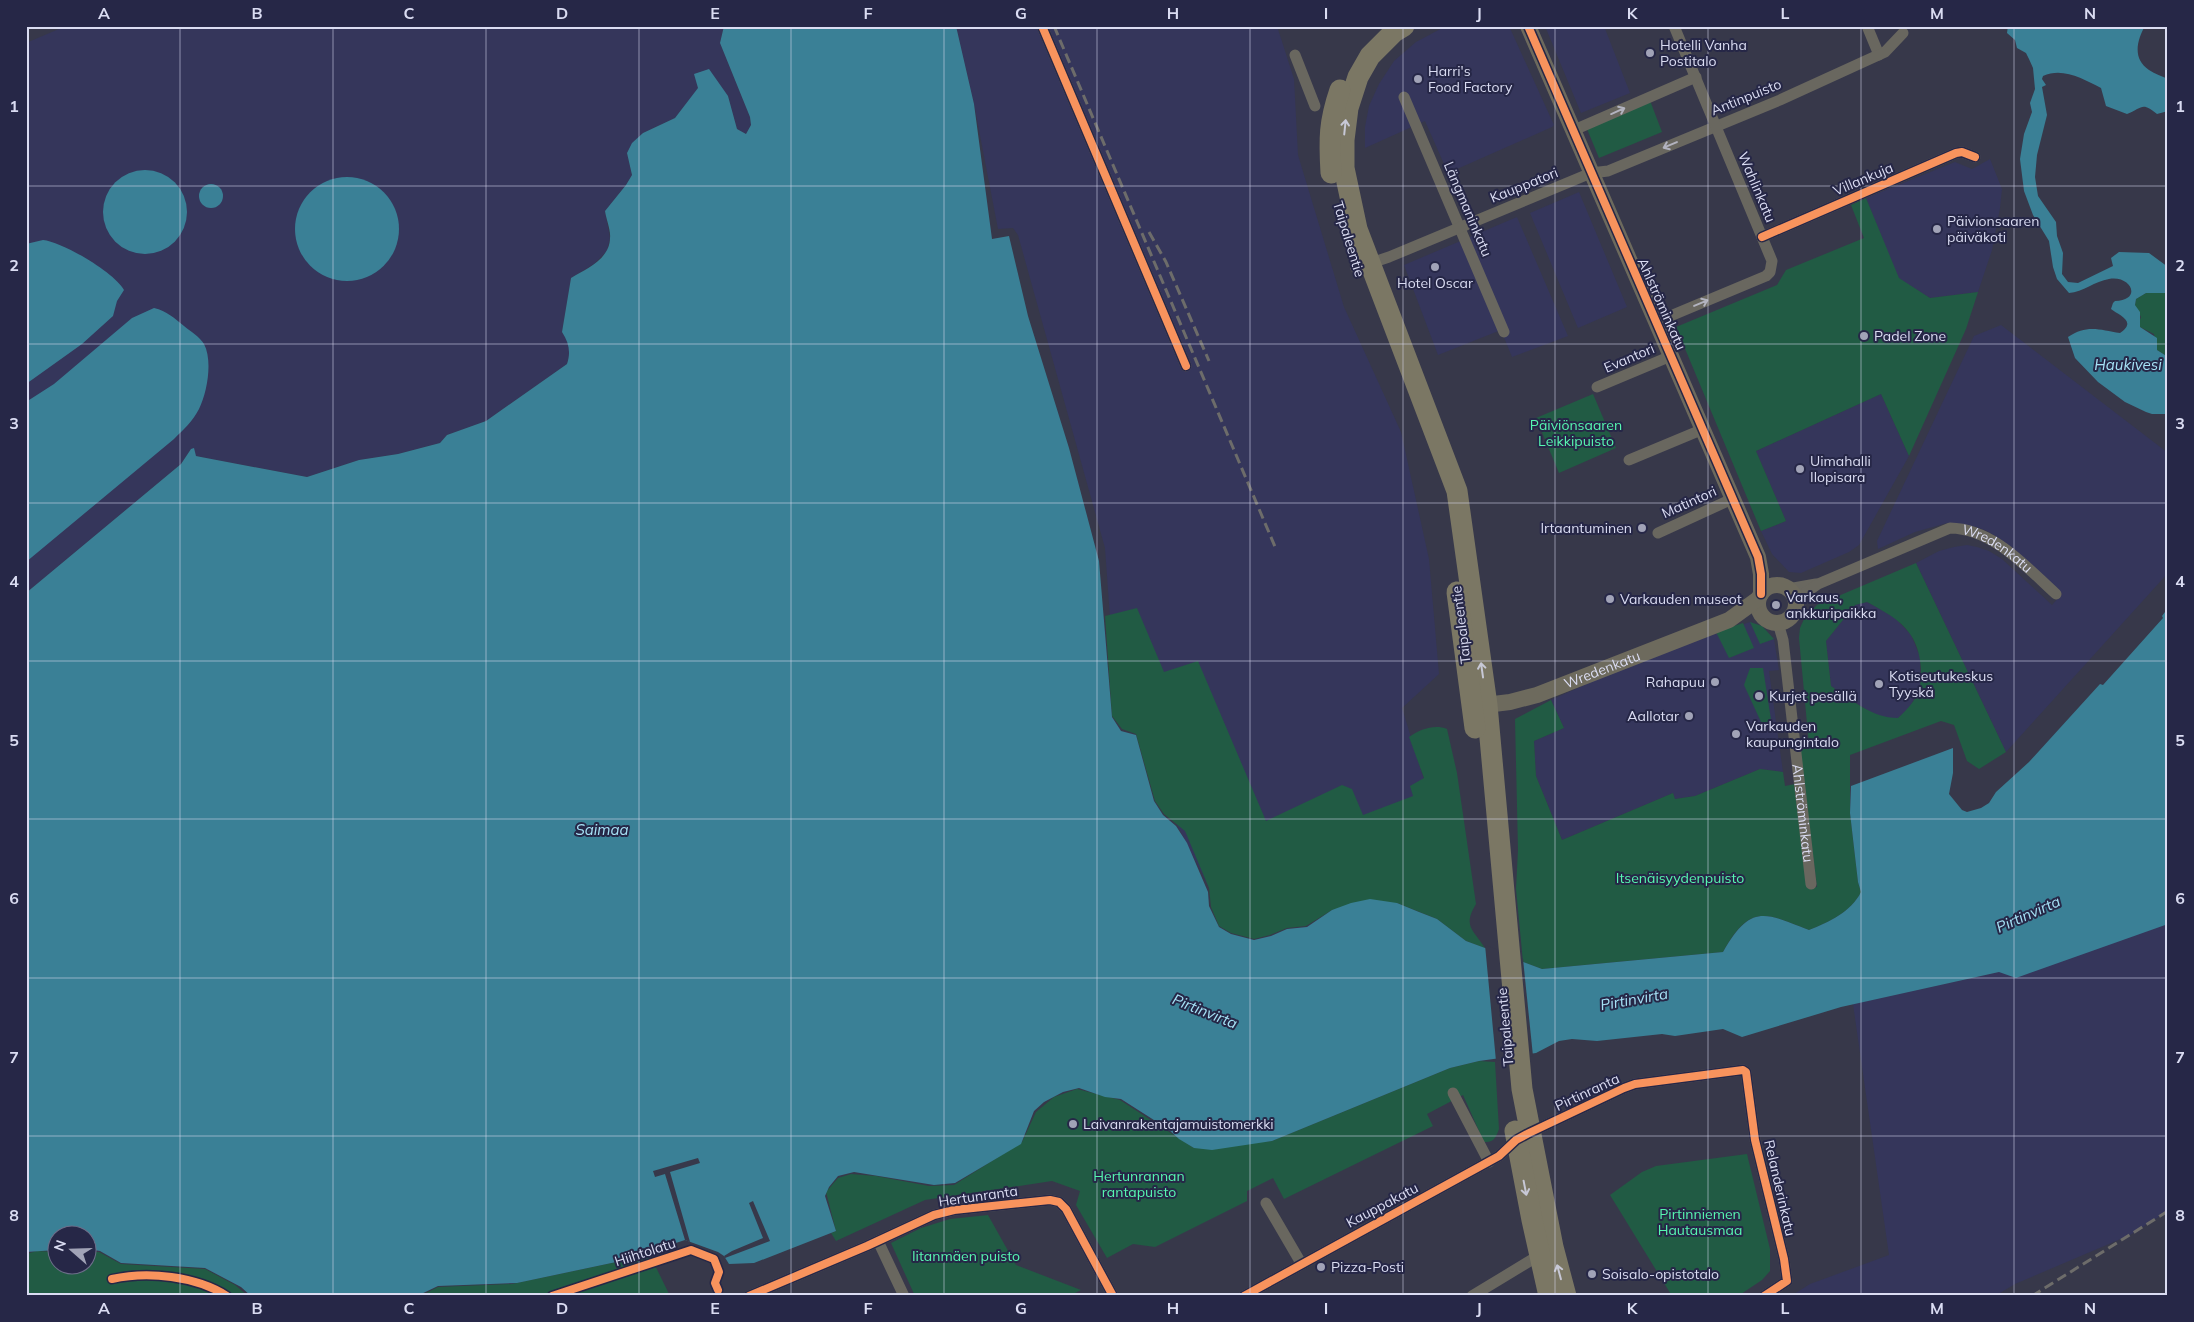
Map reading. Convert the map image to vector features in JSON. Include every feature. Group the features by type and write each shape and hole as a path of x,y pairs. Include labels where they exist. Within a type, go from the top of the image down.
{"highway":[{"name":"Taipaleentie","path":"1383,26 1365,43 1345,74 1331,117 1329,138 1332,182 1363,266 1457,491 1499,891 1516,1090 1523,1136 1546,1251"},
{"name":"Taipaleentie","path":"1363,266 1344,168 1344,140 1348,108 1358,77 1370,56 1394,32 1404,26"},
{"path":"1546,1251 1549,1296"},
{"path":"1546,1251 1566,1296"}],"street":[{"path":"1042,26 1186,366"},
{"name":"Ahlströminkatu","path":"1528,26 1758,557 1761,574 1760,596"},
{"name":"Wahlinkatu","path":"1656,322 1766,276 1770,272 1772,262 1674,26"},
{"path":"1866,26 1879,55"},
{"name":"Antinpuisto","path":"1591,173 1608,171 1879,55 1891,48 1903,33"},
{"path":"1295,55 1315,106"},
{"path":"1574,130 1696,77"},
{"name":"Längmaninkatu","path":"1404,97 1504,332"},
{"name":"Villankuja","path":"1762,237 1956,153 1962,152 1975,157"},
{"name":"Kauppatori","path":"1363,266 1389,258 1591,173"},
{"name":"Evantori","path":"1598,387 1671,356"},
{"path":"1628,460 1702,430"},
{"name":"Matintori","path":"1658,533 1732,499"},
{"name":"Wredenkatu","path":"1788,592 1818,584 1941,530 1958,528 1982,535 2001,546 2056,594"},
{"name":"Ahlströminkatu","path":"1758,557 1788,592"},
{"path":"1770,586 1788,592 1794,612 1785,621 1772,622 1759,611 1760,596 1770,586"},
{"name":"Wredenkatu","path":"1480,706 1510,702 1537,695 1729,620 1760,596"},
{"name":"Wredenkatu","path":"1729,620 1756,618 1772,622"},
{"name":"Ahlströminkatu","path":"1772,622 1783,640 1812,884"},
{"name":"Pirtinranta","path":"1523,1136 1635,1084 1732,1071 1743,1070 1746,1072"},
{"name":"Relanderinkatu","path":"1746,1072 1755,1140 1784,1259 1787,1282 1764,1296"},
{"path":"1453,1093 1489,1162"},
{"name":"Kauppakatu","path":"1244,1296 1301,1263 1489,1162 1523,1136"},
{"name":"Hertunranta","path":"749,1296 878,1241 919,1220 954,1210 1050,1200 1059,1202 1066,1209 1113,1296"},
{"path":"1266,1203 1301,1263"},
{"path":"878,1241 904,1296"},
{"path":"1472,1296 1546,1251"}],"shaded area":[{"path":"66,26 724,26 720,43 750,117 751,125 746,134 737,129 728,96 699,88 675,118 643,133 627,153 632,175 605,211 610,238 607,251 594,264 571,278 562,332 568,341 570,354 567,364 486,421 447,435 440,443 398,454 359,460 307,477 196,456 191,449 181,464 26,593 26,43"},
{"path":"956,26 1277,26 1294,79 1298,155 1344,307 1401,432 1429,559 1439,674 1402,708 1424,780 1427,840 1220,909 1151,774 1139,732 1117,715 1105,548 1018,235 1013,228 998,229 974,104"},
{"path":"1446,26 1509,26 1554,125 1448,173 1425,121 1365,148 1365,127 1369,106 1379,84 1394,61 1416,42"},
{"path":"1545,26 1604,26 1630,93 1581,113"},
{"name":"Päivionsaaren päiväkoti","path":"1990,159 2002,189 1992,250 1978,292 1930,298 1898,278 1866,198 1955,162 1972,169"},
{"path":"1579,192 1627,307 1578,328 1530,213"},
{"path":"1517,217 1568,336 1512,357 1501,330 1438,355 1404,265"},
{"path":"2001,325 2168,453 2168,573 2006,752 1916,563 1939,551 1954,547 1967,545 1977,547 1989,551 2002,559 2052,605 2062,594 2003,541 1987,531 1976,527 1947,523 1915,532 1878,549 1877,541 1974,336"},
{"path":"1881,394 1909,456 1859,545 1849,552 1801,573 1789,572 1772,554 1761,531 1786,521 1756,451"},
{"path":"1867,602 1894,617 1911,635 1920,657 1920,688 1909,708 1898,718 1886,718 1870,712 1831,686 1826,641 1855,605"},
{"path":"1750,622 1762,626 1774,639 1779,670 1769,671 1783,772 1760,769 1695,796 1675,799 1673,793 1562,840 1536,776 1534,741 1564,728 1551,700 1638,661"},
{"path":"2168,924 2168,1211 2130,1235 2015,1284 1995,1296 1791,1296 1810,1284 1889,1255 1853,1004 1999,972"}],"green space":[{"path":"1649,98 1662,132 1599,158 1585,124"},
{"path":"1866,198 1899,278 1930,298 1978,292 1966,329 1909,456 1881,394 1756,451 1786,521 1761,531 1676,327 1777,285 1786,270 1864,238 1851,205"},
{"path":"2146,293 2168,293 2168,357 2157,350 2154,334 2140,327 2141,317 2135,305 2136,299"},
{"name":"Päiviönsaaren Leikkipuisto","path":"1593,394 1616,448 1559,473 1536,418"},
{"name":"Itsenäisyydenpuisto","path":"1916,563 2006,752 1979,769 1967,761 1954,725 1941,721 1850,755 1850,813 1858,882 1861,892 1845,911 1817,927 1809,930 1781,919 1760,916 1751,919 1742,926 1723,952 1542,969 1523,962 1516,889 1518,850 1515,719 1551,700 1564,728 1534,741 1536,776 1562,840 1673,793 1675,799 1695,796 1760,769 1783,772 1785,786 1795,784 1807,888 1817,887 1799,746 1809,745 1799,638 1800,628 1804,619 1817,605","holes":["1867,602 1891,616 1906,629 1913,639 1920,659 1921,680 1919,690 1912,704 1898,718 1871,712 1831,686 1826,641 1855,605"]},
{"path":"1137,608 1164,672 1198,661 1266,821 1342,785 1352,789 1363,815 1413,796 1410,786 1424,778 1409,737 1428,728 1438,727 1447,729 1457,773 1476,904 1470,917 1470,922 1473,931 1485,948 1466,941 1437,919 1397,903 1332,910 1306,926 1287,928 1254,939 1231,933 1219,926 1211,907 1209,888 1185,831 1164,814 1155,801 1136,734 1122,729 1112,716 1105,616"},
{"path":"1750,622 1762,626 1774,639 1760,644"},
{"path":"1743,623 1754,648 1729,658 1716,632"},
{"path":"1750,668 1763,668 1772,726 1763,725 1744,685"},
{"name":"Hertunrannan rantapuisto","path":"1479,1061 1495,1062 1499,1129 1496,1137 1492,1140 1484,1142 1463,1095 1427,1114 1433,1126 1284,1199 1273,1178 1247,1191 1247,1201 1155,1247 1133,1244 1107,1258 1076,1205 1080,1191 1052,1181 925,1200 836,1241 831,1233 836,1231 826,1192 838,1178 851,1174 876,1176 929,1186 954,1185 1022,1142 1036,1112 1054,1097 1077,1089 1120,1100 1194,1148 1272,1141 1450,1068"},
{"name":"Pirtinniemen Hautausmaa","path":"1747,1154 1770,1249 1770,1271 1762,1280 1738,1296 1672,1296 1610,1195 1642,1172 1656,1166"},
{"name":"Iitanmäen puisto","path":"988,1215 1016,1265 1081,1290 1069,1296 915,1296 891,1243 921,1228 950,1219"},
{"path":"37,1251 48,1252 48,1274 98,1274 98,1252 121,1264 205,1269 235,1285 248,1296 26,1296 26,1254"},
{"path":"650,1255 670,1296 420,1296 438,1287 512,1284"}],"water":[{"name":"Saimaa","path":"724,26 956,26 974,104 992,239 1009,236 1028,316 1069,448 1099,561 1112,717 1121,731 1136,735 1154,801 1163,815 1176,826 1187,843 1208,892 1209,906 1219,927 1231,934 1254,940 1271,936 1287,929 1307,927 1332,910 1370,899 1397,903 1437,919 1466,941 1542,969 1723,952 1742,926 1751,919 1760,916 1781,919 1809,930 1832,920 1845,911 1861,892 1858,882 1850,813 1851,786 1953,748 1953,773 1949,794 1962,810 1967,812 1981,808 1989,803 1996,792 2029,762 2100,684 2103,685 2163,618 2162,616 2168,608 2168,924 2016,978 1999,972 1841,1007 1742,1037 1723,1029 1675,1036 1662,1034 1597,1041 1572,1039 1559,1041 1536,1053 1479,1061 1450,1068 1272,1141 1212,1150 1194,1148 1121,1099 1105,1097 1079,1088 1063,1092 1044,1102 1034,1111 1021,1144 955,1183 934,1185 854,1172 838,1176 829,1187 825,1196 836,1231 754,1263 729,1264 724,1256 718,1252 685,1240 621,1261 517,1283 438,1286 417,1296 251,1296 241,1287 205,1268 121,1263 98,1251 98,1224 48,1224 48,1251 26,1252 26,593 181,464 191,449 194,448 196,456 307,477 359,460 398,454 440,443 447,435 486,421 567,364 569,348 562,332 571,278 590,267 602,258 606,252 609,245 610,232 605,211 632,175 627,153 632,143 643,133 675,118 698,88 694,74 709,69 728,96 737,129 746,134 751,125 750,117 720,43"},
{"name":"Haukivesi","path":"2008,26 2145,26 2138,43 2140,60 2149,70 2168,79 2168,111 2157,114 2148,108 2142,107 2127,114 2106,106 2101,88 2087,81 2065,73 2043,76 2042,79 2046,85 2042,87 2047,115 2037,155 2035,177 2038,196 2056,222 2057,236 2063,253 2062,274 2068,282 2078,283 2113,266 2111,258 2119,252 2149,253 2168,267 2168,293 2146,293 2136,299 2135,305 2140,312 2140,327 2157,338 2157,350 2168,357 2168,414 2152,414 2125,402 2098,382 2075,358 2068,337 2081,330 2088,329 2120,333 2125,329 2127,322 2125,319 2111,309 2115,301 2124,300 2129,297 2131,288 2123,281 2109,279 2069,293 2057,279 2049,241 2033,215 2024,191 2020,159 2024,134 2032,112 2030,103 2035,89 2033,68 2026,53 2017,48 2015,40 2007,33"},
{"path":"145,170 161,173 175,182 184,196 187,212 184,228 175,242 161,251 145,254 129,251 115,242 106,228 103,212 106,196 115,182 129,173"},
{"path":"347,177 367,181 384,192 395,209 399,229 395,249 384,266 367,277 347,281 327,277 310,266 299,249 295,229 299,209 310,192 327,181"},
{"path":"211,184 219,188 223,196 219,204 211,208 203,204 199,196 203,188"},
{"path":"43,240 63,246 88,259 110,275 124,290 117,301 113,316 82,344 26,384 26,244"},
{"path":"154,308 174,318 204,344 207,351 208,377 197,413 174,439 26,562 26,402 54,384 132,318"}],"pier":[{"path":"1485,945 1523,959 1533,1056 1496,1061"},
{"path":"698,1158 700,1163 670,1172 690,1242 685,1240 665,1174 655,1177 653,1171"},
{"path":"753,1201 770,1241 725,1258 724,1256 732,1251 763,1238 749,1203"}],"railway":[{"path":"1054,26 1276,549"},
{"path":"1149,232 1166,262 1209,361"},
{"path":"2032,1296 2168,1211"}],"cycle path":[{"path":"1042,26 1186,366"},
{"path":"1528,26 1758,557 1761,574 1761,594"},
{"path":"1762,237 1956,153 1962,152 1975,157"},
{"path":"1244,1296 1499,1156 1516,1140 1624,1088 1635,1084 1743,1070 1746,1072 1755,1140 1784,1259 1787,1281 1764,1296"},
{"path":"749,1296 867,1246 934,1215 954,1210 1050,1200 1059,1202 1066,1209 1113,1296"},
{"name":"Hiihtolatu","path":"552,1296 691,1250 714,1259 719,1272 715,1283 718,1290"},
{"path":"112,1279 141,1275 171,1277 201,1284 227,1296"}],"place":[{"name":"Hotelli Vanha Postitalo","path":"1650,53"},
{"name":"Harri's Food Factory","path":"1418,79"},
{"name":"Päivionsaaren päiväkoti","path":"1937,229"},
{"name":"Hotel Oscar","path":"1435,267"},
{"name":"Padel Zone","path":"1864,336"},
{"name":"Uimahalli Ilopisara","path":"1800,469"},
{"name":"Irtaantuminen","path":"1642,528"},
{"name":"Varkauden museot","path":"1610,599"},
{"name":"Varkaus, ankkuripaikka","path":"1776,605"},
{"name":"Rahapuu","path":"1715,682"},
{"name":"Kotiseutukeskus Tyyskä","path":"1879,684"},
{"name":"Kurjet pesällä","path":"1759,696"},
{"name":"Aallotar","path":"1689,716"},
{"name":"Varkauden kaupungintalo","path":"1736,734"},
{"name":"Laivanrakentajamuistomerkki","path":"1073,1124"},
{"name":"Pizza-Posti","path":"1321,1267"},
{"name":"Soisalo-opistotalo","path":"1592,1274"}],"water label":[{"name":"Pirtinvirta","path":"2028,914"},
{"name":"Pirtinvirta","path":"1634,999"},
{"name":"Pirtinvirta","path":"1205,1011"}]}
